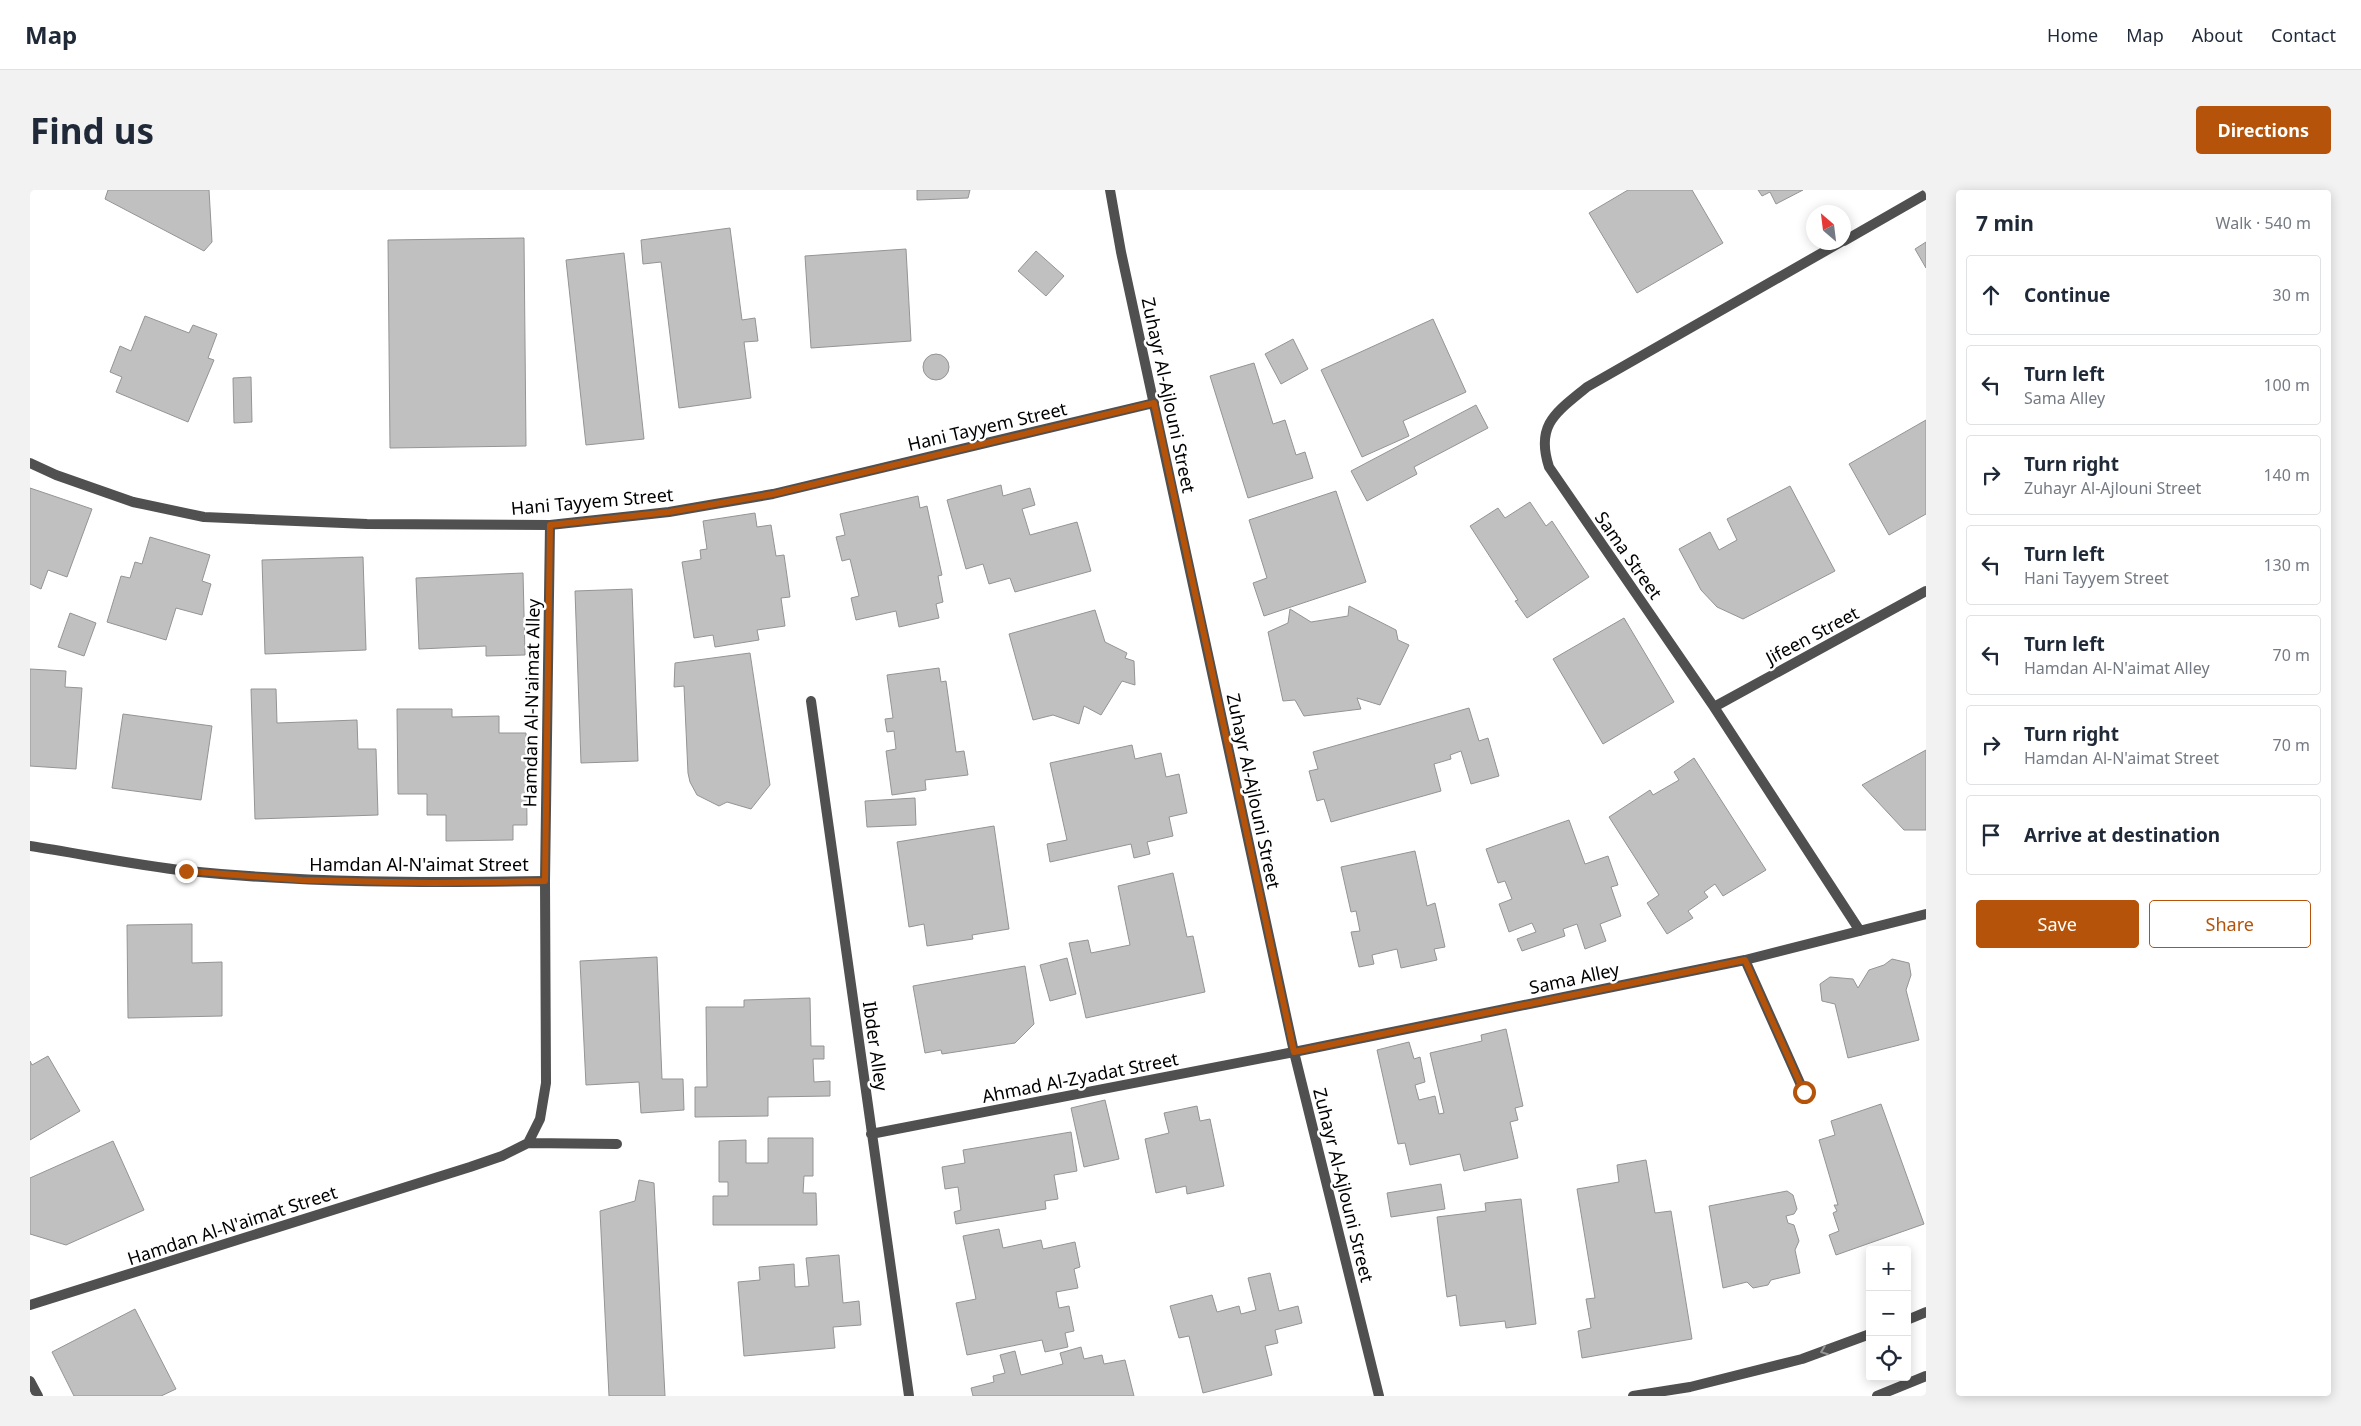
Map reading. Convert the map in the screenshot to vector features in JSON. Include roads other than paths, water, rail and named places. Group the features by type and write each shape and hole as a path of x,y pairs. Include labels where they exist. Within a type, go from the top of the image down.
{"street":[{"name":"Zuhayr Al-Ajlouni Street","path":"1110,190 1294,1052 1379,1396"},
{"name":"Sama Street","path":"1851,237 1926,194"},
{"name":"Sama Street","path":"1828,250 1587,387 1558,412 1545,432 1543,450 1549,467 1714,707 1860,931"},
{"name":"Hani Tayyem Street","path":"30,463 56,475 133,502 204,517 367,524 550,525 669,512 773,494 1154,403"},
{"name":"Hamdan Al-N'aimat Alley","path":"545,881 550,525"},
{"name":"Jifeen Street","path":"1714,707 1926,592"},
{"name":"Ibder Alley","path":"811,701 909,1396"},
{"name":"Hamdan Al-N'aimat Street","path":"30,846 186,871 302,880 434,883 545,881 546,1083 540,1119 528,1143"},
{"path":"1860,931 1926,914"},
{"name":"Sama Alley","path":"1294,1052 1745,960 1860,931"},
{"path":"1745,960 1804,1092"},
{"name":"Ahmad Al-Zyadat Street","path":"871,1134 1294,1052"},
{"name":"Hamdan Al-N'aimat Street","path":"30,1306 494,1159 528,1143 617,1144"},
{"path":"1911,1318 1926,1312"},
{"path":"1633,1396 1690,1387 1802,1359 1866,1335"},
{"path":"1877,1396 1926,1376"},
{"path":"30,1382 38,1396"}]}
